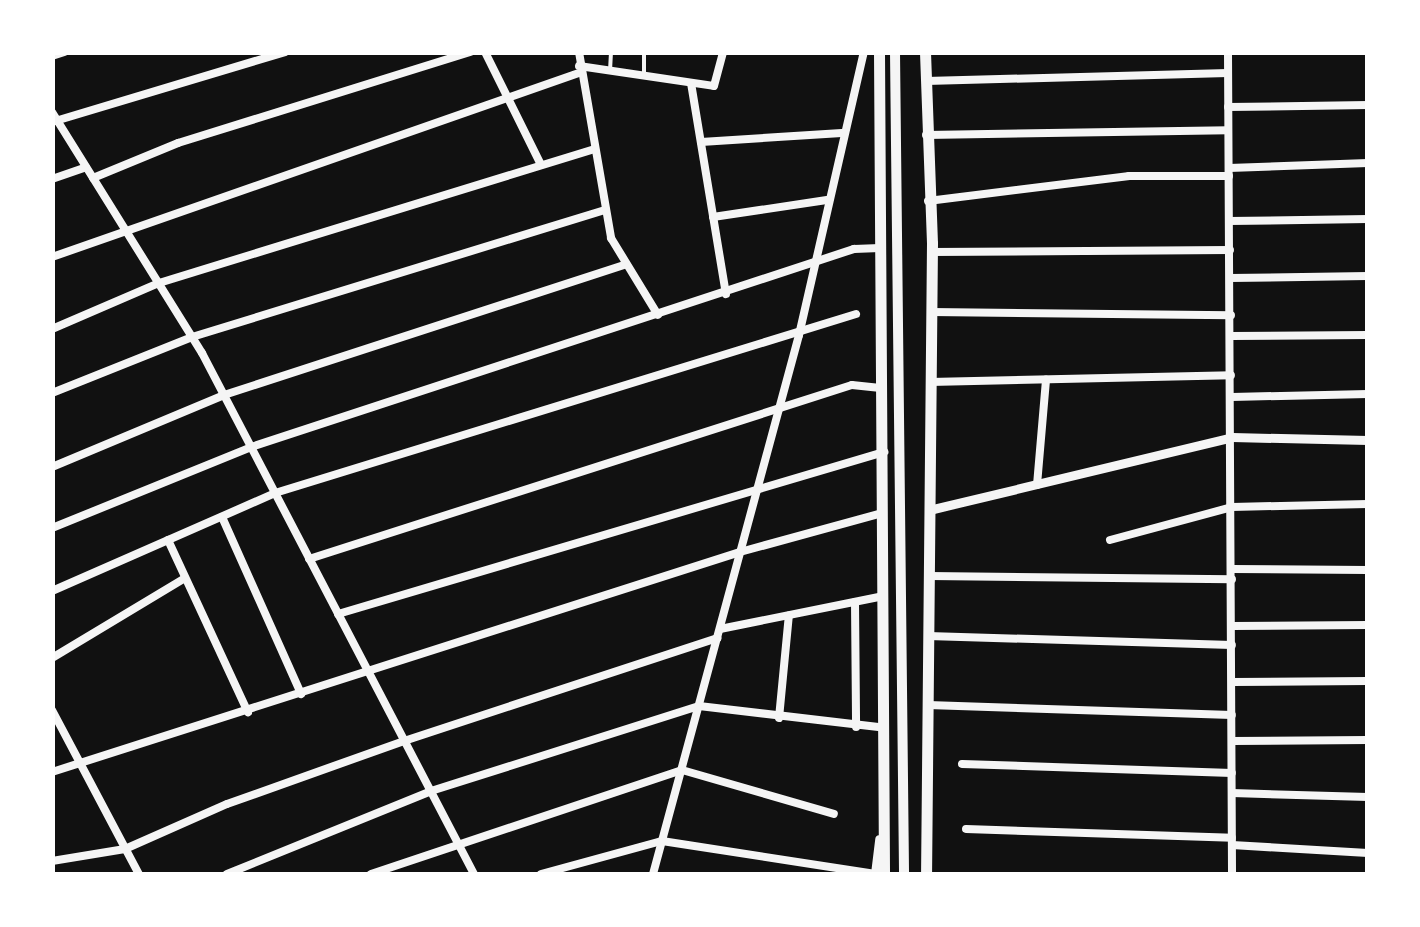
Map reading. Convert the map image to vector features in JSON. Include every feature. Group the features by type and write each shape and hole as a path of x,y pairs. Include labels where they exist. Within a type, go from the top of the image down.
{"main road":[{"path":"879,52 884,874"},
{"path":"896,52 904,874"},
{"path":"924,54 932,252 926,874"}],"street":[{"path":"52,56 64,52"},
{"path":"286,52 54,118 192,337 474,874"},
{"path":"93,178 178,143 470,52"},
{"path":"485,52 541,166"},
{"path":"579,52 579,70 611,238 658,315"},
{"path":"52,257 124,228 579,70 714,86 723,52"},
{"path":"653,874 799,335 842,133 864,52"},
{"path":"1228,52 1232,874"},
{"path":"926,80 1228,74"},
{"path":"691,83 726,294"},
{"path":"1228,106 1368,105"},
{"path":"926,136 1228,130"},
{"path":"701,142 842,133"},
{"path":"52,329 159,283 594,149"},
{"path":"928,201 1129,176 1368,163"},
{"path":"52,179 86,166"},
{"path":"714,217 827,200"},
{"path":"52,392 192,337 605,210"},
{"path":"1230,221 1368,219"},
{"path":"52,528 251,447 812,266 854,248 882,248"},
{"path":"932,252 1230,250"},
{"path":"52,467 224,395 626,264"},
{"path":"1230,278 1368,276"},
{"path":"931,312 1230,315"},
{"path":"52,591 275,493 799,335 856,314"},
{"path":"1231,336 1368,335"},
{"path":"930,382 1231,375"},
{"path":"1038,485 1046,380"},
{"path":"310,559 852,385 883,388"},
{"path":"1232,397 1368,394"},
{"path":"929,510 1232,437 1368,440"},
{"path":"338,614 884,452"},
{"path":"1110,540 1232,507 1368,504"},
{"path":"52,772 81,767 740,552 884,513"},
{"path":"222,516 301,694"},
{"path":"168,540 248,712"},
{"path":"929,576 1368,570"},
{"path":"52,658 185,578"},
{"path":"52,861 125,850 226,804 718,633 884,596"},
{"path":"855,602 856,727"},
{"path":"779,718 789,615"},
{"path":"1232,626 1368,625"},
{"path":"928,636 1232,646"},
{"path":"1232,682 1368,681"},
{"path":"928,705 1232,716"},
{"path":"227,874 431,792 699,706 885,728"},
{"path":"53,710 139,874"},
{"path":"1232,741 1368,740"},
{"path":"962,764 1232,773"},
{"path":"372,874 457,841 682,770 834,814"},
{"path":"542,874 662,841 875,874 886,784"},
{"path":"1232,793 1368,796"},
{"path":"966,829 1368,853"}],"lane":[{"path":"610,71 611,52"},
{"path":"644,52 644,76"}]}
